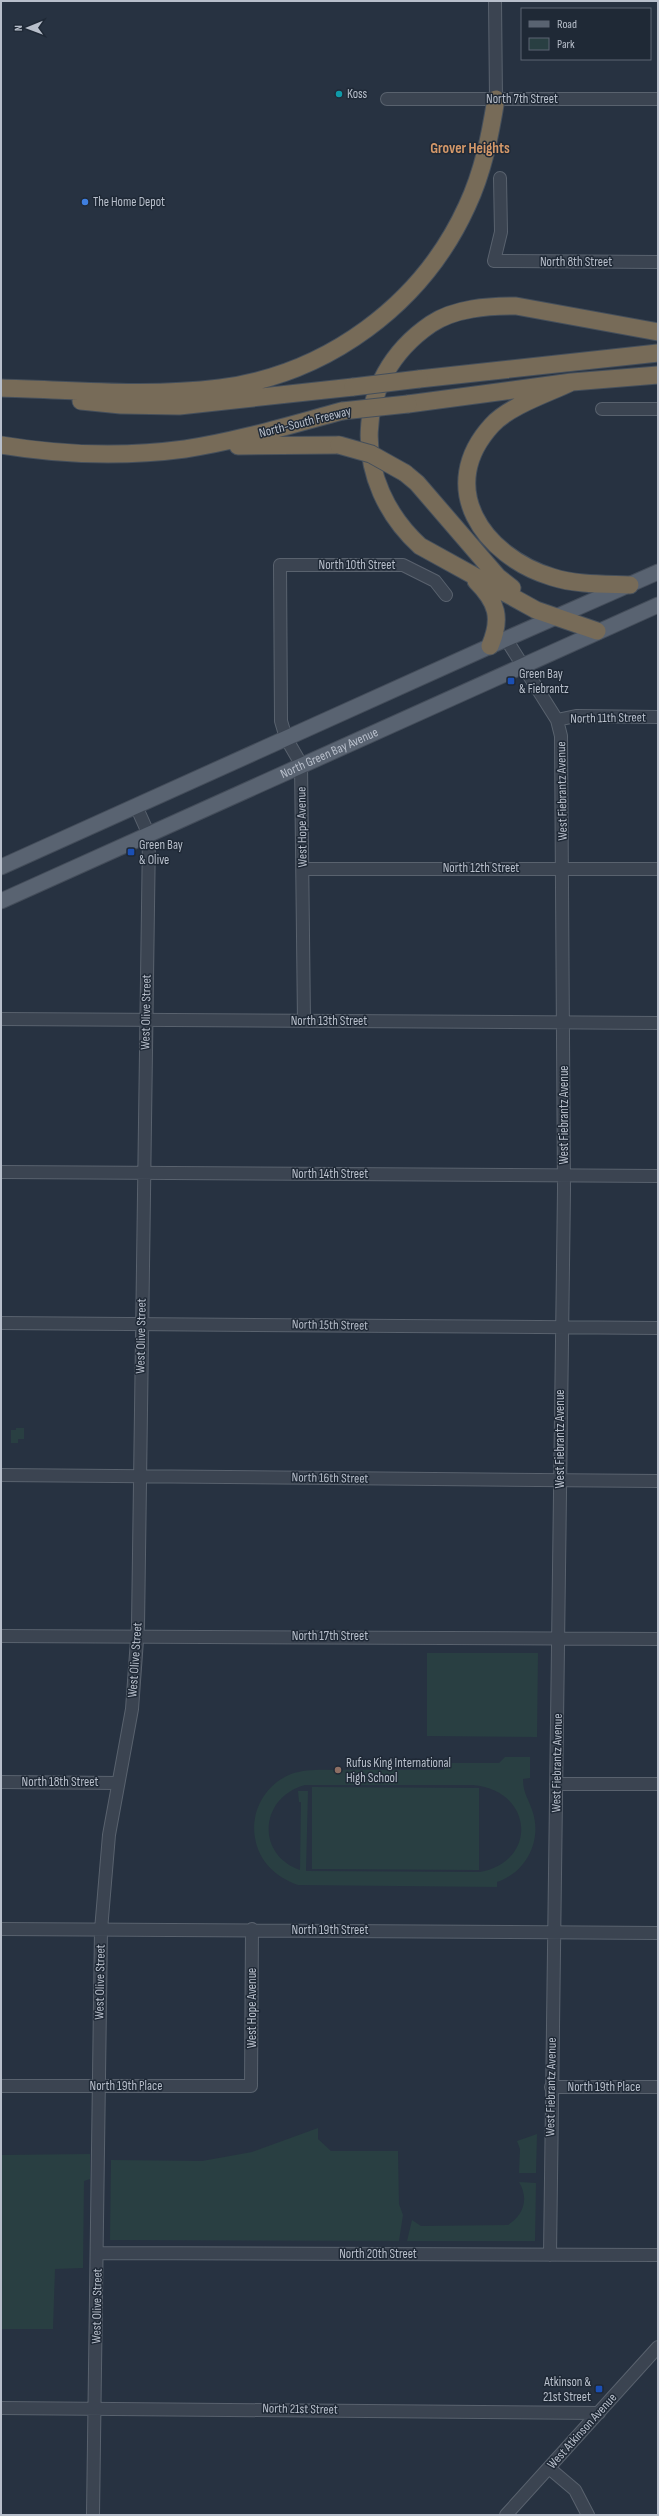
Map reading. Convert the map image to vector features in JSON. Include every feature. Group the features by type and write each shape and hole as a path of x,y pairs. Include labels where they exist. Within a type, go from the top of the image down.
{"highway":[{"path":"1,388 130,392 221,388 303,367 340,348 376,323 414,287 442,250 467,206 486,154 496,99"},
{"path":"597,632 553,614 536,610 420,546 406,533 393,517 376,478 368,442 370,418 383,378 396,358 432,324 452,315 494,306 516,306 658,332"},
{"name":"North-South Freeway","path":"1,388 58,398 121,405 179,406 658,353"},
{"name":"North-South Freeway","path":"1,445 37,451 139,454 186,449 246,436 342,411 408,404 572,382 658,375"},
{"path":"572,382 508,413 493,424 480,440 470,460 466,483 470,507 478,524 489,538 505,554 521,564 552,577 574,582 630,584"},
{"path":"186,449 271,444 339,445 371,454 405,473 417,483 498,577 511,587 544,606 553,614"},
{"path":"467,572 490,599 496,614 496,632 490,646"}],"main road":[{"path":"1,867 490,646 553,614 658,572"},
{"name":"North Green Bay Avenue","path":"1,902 301,764 523,667 658,605"}],"street":[{"path":"495,1 496,99"},
{"name":"North 7th Street","path":"387,99 658,99"},
{"name":"North 8th Street","path":"500,178 501,232 494,260 658,262"},
{"path":"602,409 658,409"},
{"name":"North 10th Street","path":"280,565 403,565 436,581 446,595"},
{"name":"West Hope Avenue","path":"280,565 282,721 286,738 301,764 304,868 304,1021"},
{"name":"West Fiebrantz Avenue","path":"506,638 557,720 561,736 564,1175 554,1932 550,2087 550,2255"},
{"name":"North 11th Street","path":"557,720 576,716 658,717"},
{"name":"West Olive Street","path":"93,2515 98,2253 98,2086 101,1930 109,1835 132,1709 137,1636 149,835 136,806"},
{"name":"North 12th Street","path":"304,868 658,869"},
{"name":"North 13th Street","path":"1,1019 658,1023"},
{"name":"North 14th Street","path":"1,1172 658,1176"},
{"name":"North 15th Street","path":"1,1323 658,1328"},
{"name":"North 16th Street","path":"1,1475 658,1481"},
{"name":"North 17th Street","path":"1,1636 558,1639 658,1638"},
{"name":"North 18th Street","path":"1,1782 118,1782"},
{"path":"556,1784 658,1784"},
{"name":"North 19th Street","path":"1,1929 252,1929 658,1933"},
{"name":"West Hope Avenue","path":"251,2086 252,1929"},
{"name":"North 19th Place","path":"1,2086 251,2086"},
{"name":"North 19th Place","path":"550,2087 658,2087"},
{"name":"North 20th Street","path":"98,2253 658,2255"},
{"name":"West Atkinson Avenue","path":"506,2515 658,2347"},
{"name":"North 21st Street","path":"1,2408 95,2407 599,2413"},
{"path":"549,2468 575,2490 588,2515"}],"green space":[{"path":"16,1428 24,1428 24,1439 18,1439 18,1443 11,1443 11,1430 16,1430"},
{"path":"427,1653 538,1653 537,1737 427,1736"},
{"path":"505,1757 530,1757 530,1778 523,1779 523,1784 533,1813 535,1835 529,1855 523,1864 516,1872 497,1882 497,1887 298,1885 283,1878 270,1868 257,1847 254,1828 255,1818 262,1800 274,1784 291,1774 318,1770 444,1770 446,1763 499,1763","holes":["305,1785 473,1785 493,1790 508,1799 517,1812 521,1826 520,1841 512,1854 499,1865 480,1872 306,1871 308,1791 298,1791 299,1802 301,1802 300,1870 285,1862 275,1852 270,1839 269,1826 272,1813 279,1801 290,1791"]},
{"path":"312,1787 479,1788 479,1870 312,1869"},
{"path":"318,2128 318,2139 331,2151 398,2151 399,2204 403,2215 399,2241 110,2240 111,2160 202,2161 252,2152"},
{"path":"537,2134 536,2173 519,2173 520,2149 517,2141"},
{"path":"90,2154 90,2179 84,2181 83,2268 55,2269 53,2329 1,2329 1,2155"},
{"path":"519,2182 536,2183 535,2241 407,2241 412,2220 421,2226 508,2225 518,2216 523,2206 524,2194"}],"place":[{"name":"Koss","path":"339,94"},
{"name":"The Home Depot","path":"85,202"},
{"name":"Green Bay & Fiebrantz","path":"511,681"},
{"name":"Green Bay & Olive","path":"131,852"},
{"name":"Rufus King International High School","path":"338,1770"},
{"name":"Atkinson & 21st Street","path":"599,2389"}],"district":[{"name":"Grover Heights","path":"470,148"}]}
